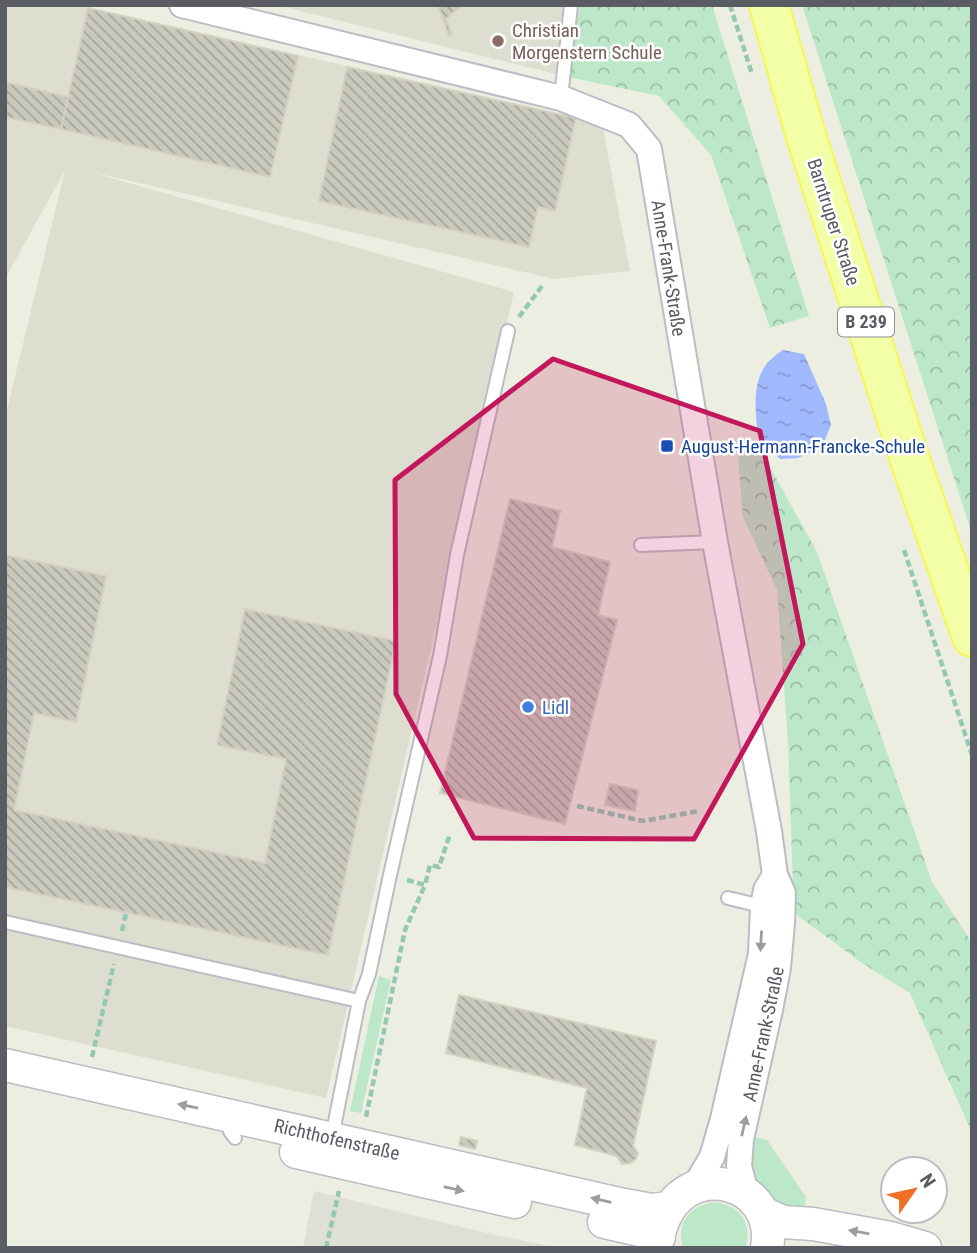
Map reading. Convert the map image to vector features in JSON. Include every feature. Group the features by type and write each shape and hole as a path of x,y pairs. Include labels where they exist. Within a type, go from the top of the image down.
{"main road":[{"name":"Barntruper Straße","path":"769,5 807,136 901,434 972,637"}],"street":[{"name":"Anne-Frank-Straße","path":"182,5 561,98 629,125 649,149 715,542 775,875 766,890 773,908 761,954 740,1092 739,1166 754,1203"},
{"name":"Richthofenstraße","path":"5,1065 111,1096 238,1128 333,1160 401,1165 652,1210 663,1231"},
{"name":"Richthofenstraße","path":"5,1086 278,1133 333,1160"},
{"name":"Anne-Frank-Straße","path":"695,1186 712,1157 740,1092"},
{"path":"663,1231 677,1198 695,1186 712,1183 726,1184 783,1222 813,1224 891,1238 925,1248"},
{"path":"754,1203 768,1228 767,1248"}],"lane":[{"path":"561,98 571,5"},
{"path":"333,1160 359,1001 369,974 440,656 457,555 508,331"},
{"path":"641,545 715,542"},
{"path":"728,898 773,908"},
{"path":"5,922 359,1001"}],"path":[{"path":"508,331 542,286"},
{"path":"577,806 643,821 699,811"},
{"path":"366,1117 405,930 425,885 430,865 439,867 450,834"},
{"path":"404,879 425,885"},
{"path":"92,1059 126,913"},
{"path":"326,1248 333,1160"}],"highlighted area":[{"path":"553,359 760,431 803,644 694,839 474,838 396,694 395,480"}],"shaded area":[{"path":"5,5 75,5 602,123 630,271 554,279 87,171 514,292 326,1098 5,1026 5,418 65,170 5,279"},
{"name":"Christian Morgenstern Schule","path":"276,5 580,5 568,77"},
{"path":"314,1191 495,1235 558,1248 303,1248"}],"green space":[{"path":"580,5 712,5 809,316 770,328 711,155 659,96 568,77"},
{"path":"802,5 972,5 972,534"},
{"path":"759,447 817,552 932,882 972,943 972,1133 910,993 862,963 794,913 788,743 777,590 743,517 738,456"},
{"path":"379,976 391,980 361,1113 350,1111"},
{"path":"748,1135 767,1140 806,1197 803,1215 784,1213 760,1189 751,1171"},
{"path":"714,1202 731,1207 742,1216 747,1230 746,1248 683,1248 681,1231 686,1217 705,1204"}],"water":[{"path":"783,350 804,354 826,404 831,425 822,447 798,458 780,459 758,438 756,390 761,373"}],"building":[{"path":"438,5 462,5 446,19 452,35 449,36"},
{"path":"88,8 298,56 270,177 61,129"},
{"path":"347,67 576,118 555,211 538,207 529,247 319,201"},
{"path":"5,82 68,97 61,129 5,117"},
{"name":"Lidl","path":"510,499 560,511 552,547 610,562 598,615 617,620 565,824 440,793"},
{"path":"5,555 106,576 76,722 34,713 14,810 265,863 286,759 217,745 245,609 396,641 328,955 5,887"},
{"path":"610,784 638,790 635,811 605,805"},
{"path":"459,995 656,1041 633,1146 638,1153 636,1159 622,1164 617,1156 575,1145 587,1088 446,1053"},
{"path":"461,1137 477,1141 475,1149 459,1145"}],"place":[{"name":"Christian Morgenstern Schule","path":"498,41"},
{"name":"August-Hermann-Francke-Schule","path":"667,446"},
{"name":"Lidl","path":"528,707"}]}
